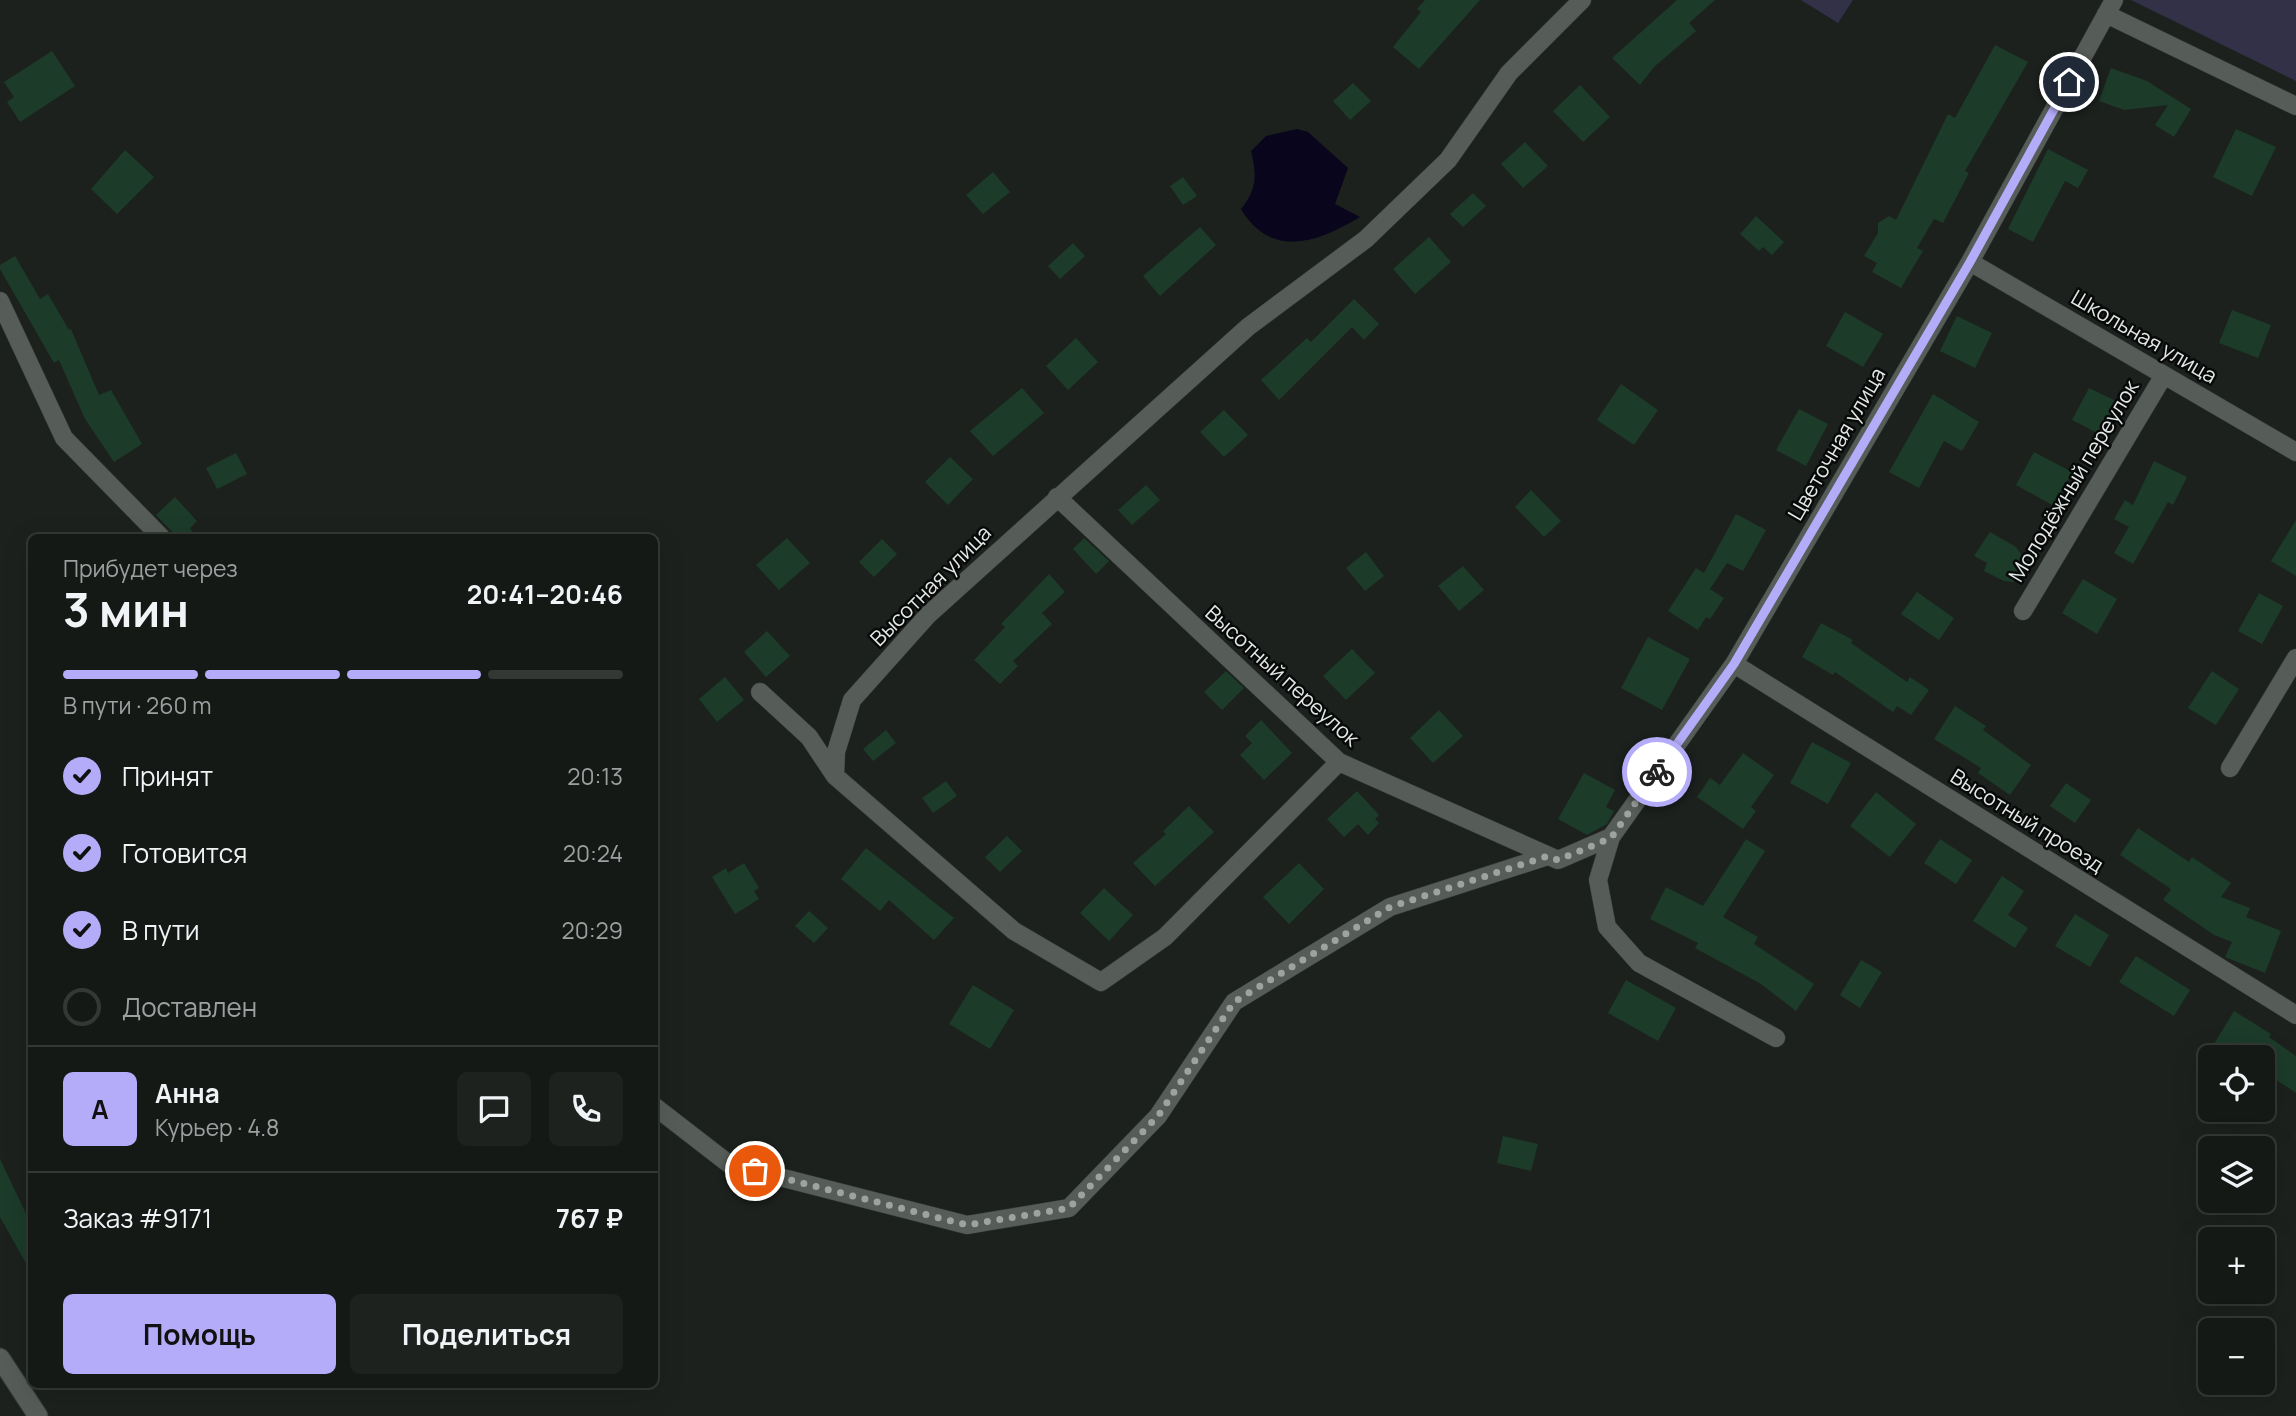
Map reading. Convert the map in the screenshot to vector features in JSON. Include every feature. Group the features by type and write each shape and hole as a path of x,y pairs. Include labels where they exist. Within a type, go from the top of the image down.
{"street":[{"name":"Высотная улица","path":"835,776 836,752 852,700 928,615 1248,327 1366,239 1448,160 1508,73 1582,0"},
{"path":"2110,7 2296,106"},
{"name":"Цветочная улица","path":"1611,838 1734,664 1970,262 2110,7"},
{"name":"Школьная улица","path":"1970,262 2296,452"},
{"path":"0,301 64,438 158,534"},
{"name":"Молодёжный переулок","path":"2023,611 2164,375"},
{"name":"Высотный переулок","path":"1057,497 1339,762 1548,856"},
{"path":"2230,768 2296,658"},
{"name":"Высотный проезд","path":"1734,664 2296,1015"},
{"path":"760,692 809,737 835,776 1014,931 1101,982 1165,937 1339,762"},
{"path":"658,1109 729,1164 967,1225 1069,1208 1158,1116 1234,1002 1390,907 1548,856 1558,860 1611,838"},
{"path":"1611,838 1598,880 1607,928 1639,963 1776,1038"},
{"path":"0,1358 36,1415"}],"shaded area":[{"path":"1801,0 1853,0 1838,23"},
{"path":"2131,0 2296,0 2296,81"},
{"path":"1297,129 1308,132 1348,168 1335,204 1360,217 1327,234 1296,242 1266,235 1253,225 1241,209 1253,188 1254,167 1251,151 1266,136"}],"building":[{"path":"1425,0 1480,0 1419,69 1393,47 1421,12 1417,9"},
{"path":"1677,0 1715,0 1689,23 1696,31 1654,67 1640,85 1612,58"},
{"path":"1995,45 2028,62 1965,171 1969,173 1943,223 1934,219 1917,248 1923,251 1901,288 1872,272 1877,263 1864,256 1878,233 1878,223 1889,216 1896,220 1948,114 1955,118"},
{"path":"52,51 75,86 20,122 7,102 14,97 4,82"},
{"path":"2111,68 2147,81 2191,109 2174,137 2155,125 2168,105 2124,110 2099,101"},
{"path":"1353,83 1371,101 1350,120 1333,101"},
{"path":"1580,85 1610,117 1583,142 1553,111"},
{"path":"2236,129 2276,147 2252,196 2213,177"},
{"path":"1525,142 1548,166 1523,188 1501,164"},
{"path":"2048,149 2088,170 2078,188 2065,181 2033,242 2008,229"},
{"path":"125,150 154,177 117,214 91,189"},
{"path":"993,172 1010,192 983,214 966,195"},
{"path":"1183,177 1197,196 1183,205 1170,186"},
{"path":"1473,193 1486,206 1463,227 1450,214"},
{"path":"1756,216 1784,242 1772,255 1763,247 1759,251 1740,234"},
{"path":"1200,227 1216,245 1160,296 1143,276"},
{"path":"1429,237 1451,262 1415,294 1393,269"},
{"path":"1073,243 1085,256 1060,279 1048,266"},
{"path":"15,256 40,299 48,294 69,330 71,329 99,395 111,390 142,444 114,462 85,419 59,360 54,363 0,269 0,265"},
{"path":"1354,299 1379,324 1364,340 1352,327 1279,400 1261,380 1307,338 1311,342"},
{"path":"2232,310 2271,325 2258,358 2219,343"},
{"path":"1845,312 1883,334 1863,367 1826,346"},
{"path":"1957,316 1992,333 1975,368 1940,351"},
{"path":"1076,338 1098,362 1068,390 1046,366"},
{"path":"1621,384 1658,410 1634,445 1597,420"},
{"path":"1022,388 1044,413 993,456 970,431"},
{"path":"2089,388 2118,402 2101,435 2072,420"},
{"path":"1933,394 1979,422 1962,451 1944,441 1919,488 1889,472"},
{"path":"1799,409 1828,424 1806,466 1776,450"},
{"path":"1224,410 1248,435 1224,457 1200,432"},
{"path":"2034,452 2072,472 2054,506 2016,485"},
{"path":"236,453 247,474 217,489 206,468"},
{"path":"950,457 973,479 948,505 925,482"},
{"path":"2154,461 2187,477 2173,505 2168,502 2133,564 2114,553 2129,527 2114,519 2125,500 2133,505"},
{"path":"1146,485 1160,500 1132,525 1118,510"},
{"path":"1531,490 1561,521 1544,537 1515,507"},
{"path":"175,497 197,521 190,528 194,534 174,534 156,515"},
{"path":"1736,514 1766,530 1743,571 1727,563 1710,589 1724,598 1710,619 1706,617 1698,630 1668,611 1696,568 1704,573"},
{"path":"2296,520 2296,576 2271,561"},
{"path":"1990,532 2016,547 2026,561 2014,582 2004,581 1984,571 1987,563 1974,556"},
{"path":"787,538 810,563 779,590 756,565"},
{"path":"1084,538 1109,561 1096,574 1073,549"},
{"path":"882,539 897,554 874,577 859,562"},
{"path":"1366,552 1384,576 1365,591 1346,568"},
{"path":"1463,566 1484,590 1459,611 1438,586"},
{"path":"1049,574 1065,592 1042,613 1052,624 1013,661 1018,666 1000,684 974,660 1005,627 1001,624"},
{"path":"2083,579 2117,599 2097,634 2062,613"},
{"path":"1917,592 1954,618 1939,640 1901,614"},
{"path":"2259,593 2283,606 2262,644 2238,631"},
{"path":"1821,623 1853,640 1851,643 1907,682 1910,677 1929,690 1911,715 1897,706 1893,712 1835,672 1833,675 1802,657"},
{"path":"767,631 790,656 766,677 744,652"},
{"path":"1648,637 1690,659 1662,710 1621,688"},
{"path":"1352,649 1375,673 1346,700 1323,676"},
{"path":"1226,671 1244,688 1222,710 1204,692"},
{"path":"2212,671 2239,689 2216,725 2188,708"},
{"path":"725,677 744,700 717,722 699,699"},
{"path":"1955,706 1986,726 1983,730 2031,765 2010,795 1978,773 1981,768 1934,739"},
{"path":"1439,710 1463,736 1433,763 1410,738"},
{"path":"1261,720 1292,753 1264,780 1240,755 1252,743 1245,736"},
{"path":"886,730 896,743 873,761 863,749"},
{"path":"1812,742 1851,763 1828,804 1790,783"},
{"path":"1743,753 1774,775 1751,807 1756,811 1743,829 1697,797 1710,778 1720,785"},
{"path":"1584,773 1615,790 1606,807 1614,811 1607,824 1587,835 1558,819"},
{"path":"946,781 957,796 933,813 922,798"},
{"path":"2066,783 2091,800 2075,823 2050,806"},
{"path":"1357,791 1379,815 1375,819 1379,823 1368,835 1358,824 1344,837 1327,819"},
{"path":"1876,792 1916,824 1890,857 1850,826"},
{"path":"1189,806 1214,832 1155,886 1133,863 1166,834 1163,831"},
{"path":"2138,828 2189,862 2192,857 2231,883 2221,897 2250,908 2246,917 2281,931 2265,973 2225,957 2232,942 2214,935 2163,900 2171,889 2120,855"},
{"path":"1007,836 1022,851 1000,872 985,857"},
{"path":"1746,839 1765,851 1723,917 1758,937 1754,944 1814,984 1796,1011 1761,984 1695,948 1698,943 1650,919 1666,887 1703,906"},
{"path":"1940,839 1972,860 1956,884 1924,863"},
{"path":"866,848 954,918 934,940 889,900 880,911 841,879"},
{"path":"744,863 759,888 754,891 759,899 735,914 712,877 726,868 728,873"},
{"path":"1299,863 1324,889 1289,924 1263,897"},
{"path":"2002,876 2024,891 2008,915 2028,928 2015,948 1973,921"},
{"path":"1104,888 1133,915 1109,941 1080,913"},
{"path":"809,911 828,928 814,943 795,926"},
{"path":"2075,914 2109,935 2090,967 2055,946"},
{"path":"2136,956 2190,990 2174,1016 2119,982"},
{"path":"1861,960 1882,972 1860,1008 1840,995"},
{"path":"1626,980 1676,1008 1658,1041 1608,1013"},
{"path":"973,985 1014,1010 990,1049 949,1024"},
{"path":"2234,1011 2271,1034 2269,1037 2296,1056 2296,1093 2275,1079 2275,1045 2213,1045"},
{"path":"1503,1136 1538,1144 1531,1171 1497,1163"},
{"path":"0,1159 28,1218 28,1267 0,1217"}],"way so far":[{"path":"755,1171 967,1225 1069,1208 1158,1116 1234,1002 1390,907 1548,856 1558,860 1611,838 1657,772"}],"route":[{"path":"1657,772 1734,664 1970,262 2069,82"}]}
